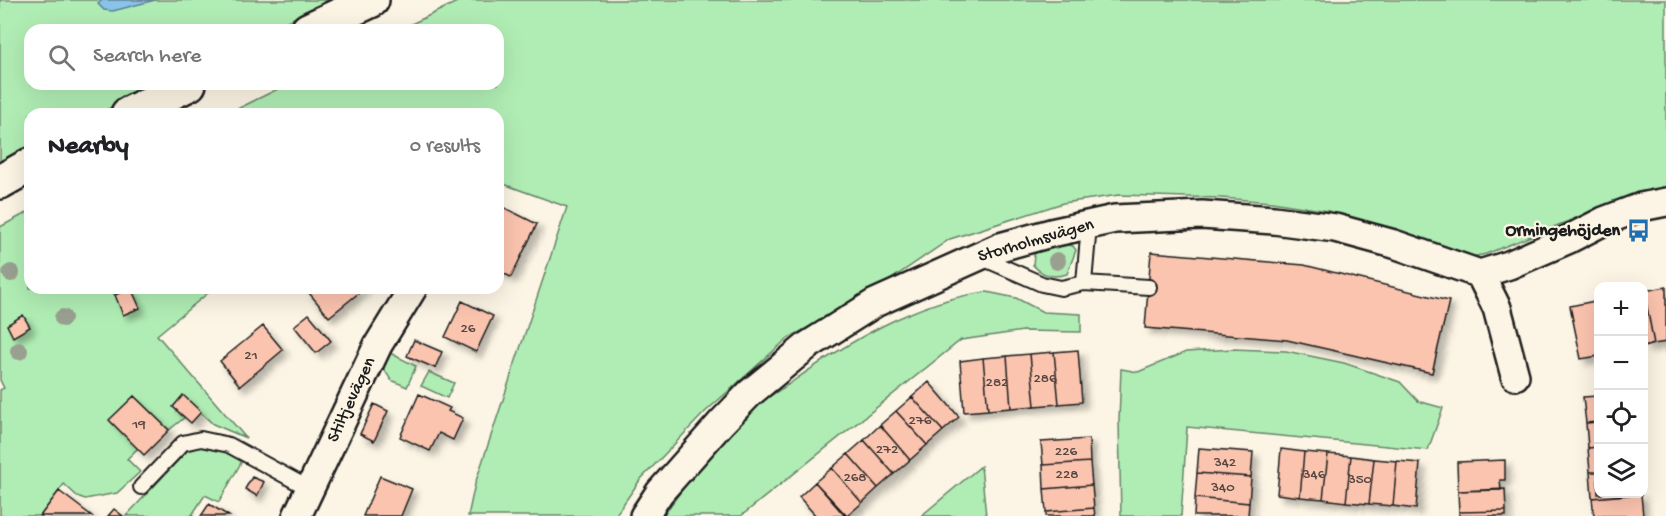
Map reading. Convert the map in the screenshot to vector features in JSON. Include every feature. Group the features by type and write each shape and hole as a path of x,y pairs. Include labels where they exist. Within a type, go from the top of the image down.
{"main road":[{"path":"321,24 372,0"},
{"path":"140,108 177,90"},
{"path":"0,182 24,168"}],"street":[{"path":"1515,376 1497,308 1480,274 1509,265 1604,221 1641,207 1666,202"},
{"name":"Storholmsvägen","path":"644,516 660,492 714,430 750,393 807,346 875,303 978,256 1030,238 1115,219 1183,216 1274,220 1335,228 1395,244 1480,274"},
{"name":"Stiltjevägen","path":"297,516 378,345 408,294"}],"lane":[{"path":"1084,283 1089,225"},
{"path":"978,256 1042,284 1061,288 1084,283 1149,287"},
{"path":"141,487 183,443 201,438 229,445 310,489"}],"green space":[{"path":"0,0 333,0 281,24 24,24 24,90 147,90 110,108 24,108 24,151 0,163"},
{"path":"461,0 1666,0 1666,188 1616,202 1486,254 1467,258 1395,231 1328,211 1272,202 1119,195 1063,203 950,239 862,299 788,338 705,412 640,480 615,516 468,516 475,484 567,207 504,184 504,108 239,108 276,90 504,90 504,24 411,24"},
{"path":"24,214 24,294 207,294 157,335 246,438 213,424 183,396 173,407 184,418 169,430 134,396 110,421 138,448 127,459 140,472 117,493 85,499 77,496 64,484 40,516 0,516 0,390 4,388 0,380 0,227"},
{"path":"1073,246 1076,250 1067,274 1049,275 1033,265 1034,255 1039,249"},
{"path":"987,292 1016,298 1043,312 1081,314 1081,332 1023,331 961,340 741,516 663,516 713,450 762,401 882,326 934,304"},
{"path":"1233,349 1286,351 1344,363 1400,382 1418,401 1443,408 1428,450 1187,427 1181,516 1121,516 1119,421 1121,369 1138,372 1186,352"},
{"path":"386,351 416,366 407,387 391,380 381,365"},
{"path":"429,372 454,383 447,398 421,386"},
{"path":"201,445 222,448 243,459 219,502 205,495 192,515 194,516 126,516 187,451"},
{"path":"981,466 986,516 921,516"}],"water":[{"path":"102,0 155,0 113,11 104,10 98,4"}],"building":[{"path":"504,208 537,224 511,277 504,274"},
{"path":"1151,252 1304,265 1449,301 1432,373 1287,340 1145,328"},
{"path":"1666,287 1666,342 1654,344 1648,312 1648,290"},
{"path":"134,294 140,308 123,315 115,295"},
{"path":"310,294 358,294 329,317"},
{"path":"462,301 493,316 476,352 445,337"},
{"path":"1594,301 1594,357 1581,359 1570,306"},
{"path":"1648,312 1654,344 1648,346"},
{"path":"309,314 331,341 316,353 294,326"},
{"path":"23,315 30,327 13,337 7,325"},
{"path":"263,326 283,350 240,386 220,361"},
{"path":"414,340 442,352 435,368 407,356"},
{"path":"1078,350 1082,402 1059,404 1054,352"},
{"path":"1054,352 1059,404 1035,406 1030,354"},
{"path":"1030,354 1035,406 1011,408 1007,356"},
{"path":"1007,356 1011,408 988,410 983,358"},
{"path":"983,358 988,410 964,412 960,361"},
{"path":"929,382 959,417 943,431 912,397"},
{"path":"419,394 450,408 448,411 463,418 453,440 439,433 430,451 400,437"},
{"path":"183,395 201,412 191,423 173,407"},
{"path":"134,396 169,430 144,455 109,420"},
{"path":"1594,396 1594,422 1586,423 1583,397"},
{"path":"912,397 943,431 927,445 896,411"},
{"path":"374,404 388,411 374,441 360,434"},
{"path":"896,411 927,445 910,460 880,425"},
{"path":"1594,422 1594,447 1588,448 1586,423"},
{"path":"880,425 910,460 894,474 864,440"},
{"path":"1089,439 1090,462 1043,465 1041,442"},
{"path":"864,440 894,474 878,488 848,454"},
{"path":"1594,447 1594,472 1590,472 1588,448"},
{"path":"1199,448 1253,452 1251,477 1197,473"},
{"path":"1281,449 1304,452 1300,497 1277,494"},
{"path":"1304,452 1328,454 1323,499 1300,497"},
{"path":"848,454 878,488 862,503 832,468"},
{"path":"1328,454 1351,456 1346,502 1323,499"},
{"path":"1351,456 1374,459 1369,504 1346,502"},
{"path":"1374,459 1397,461 1393,506 1369,504"},
{"path":"1505,460 1505,480 1500,480 1501,490 1458,491 1457,462"},
{"path":"1397,461 1420,463 1416,509 1393,506"},
{"path":"1090,462 1092,485 1044,489 1043,465"},
{"path":"832,468 862,503 847,516 815,482"},
{"path":"1590,472 1594,472 1594,498 1592,498"},
{"path":"1197,473 1251,477 1249,503 1195,498"},
{"path":"380,476 412,489 401,516 363,516"},
{"path":"252,477 264,482 257,496 245,489"},
{"path":"815,482 845,516 816,516 799,497"},
{"path":"1092,485 1094,508 1046,512 1044,489"},
{"path":"1505,489 1506,511 1459,512 1458,491"},
{"path":"59,491 92,516 40,516"},
{"path":"1195,498 1249,503 1248,516 1194,516"},
{"path":"1592,498 1641,498 1643,516 1594,516"},
{"path":"209,504 229,516 201,516"},
{"path":"1094,508 1095,516 1046,516 1046,512"},
{"path":"114,509 123,516 108,516"},
{"path":"1506,511 1506,516 1459,516 1459,512"}],"place":[{"name":"Ormingehöjden","path":"1638,231"}]}
